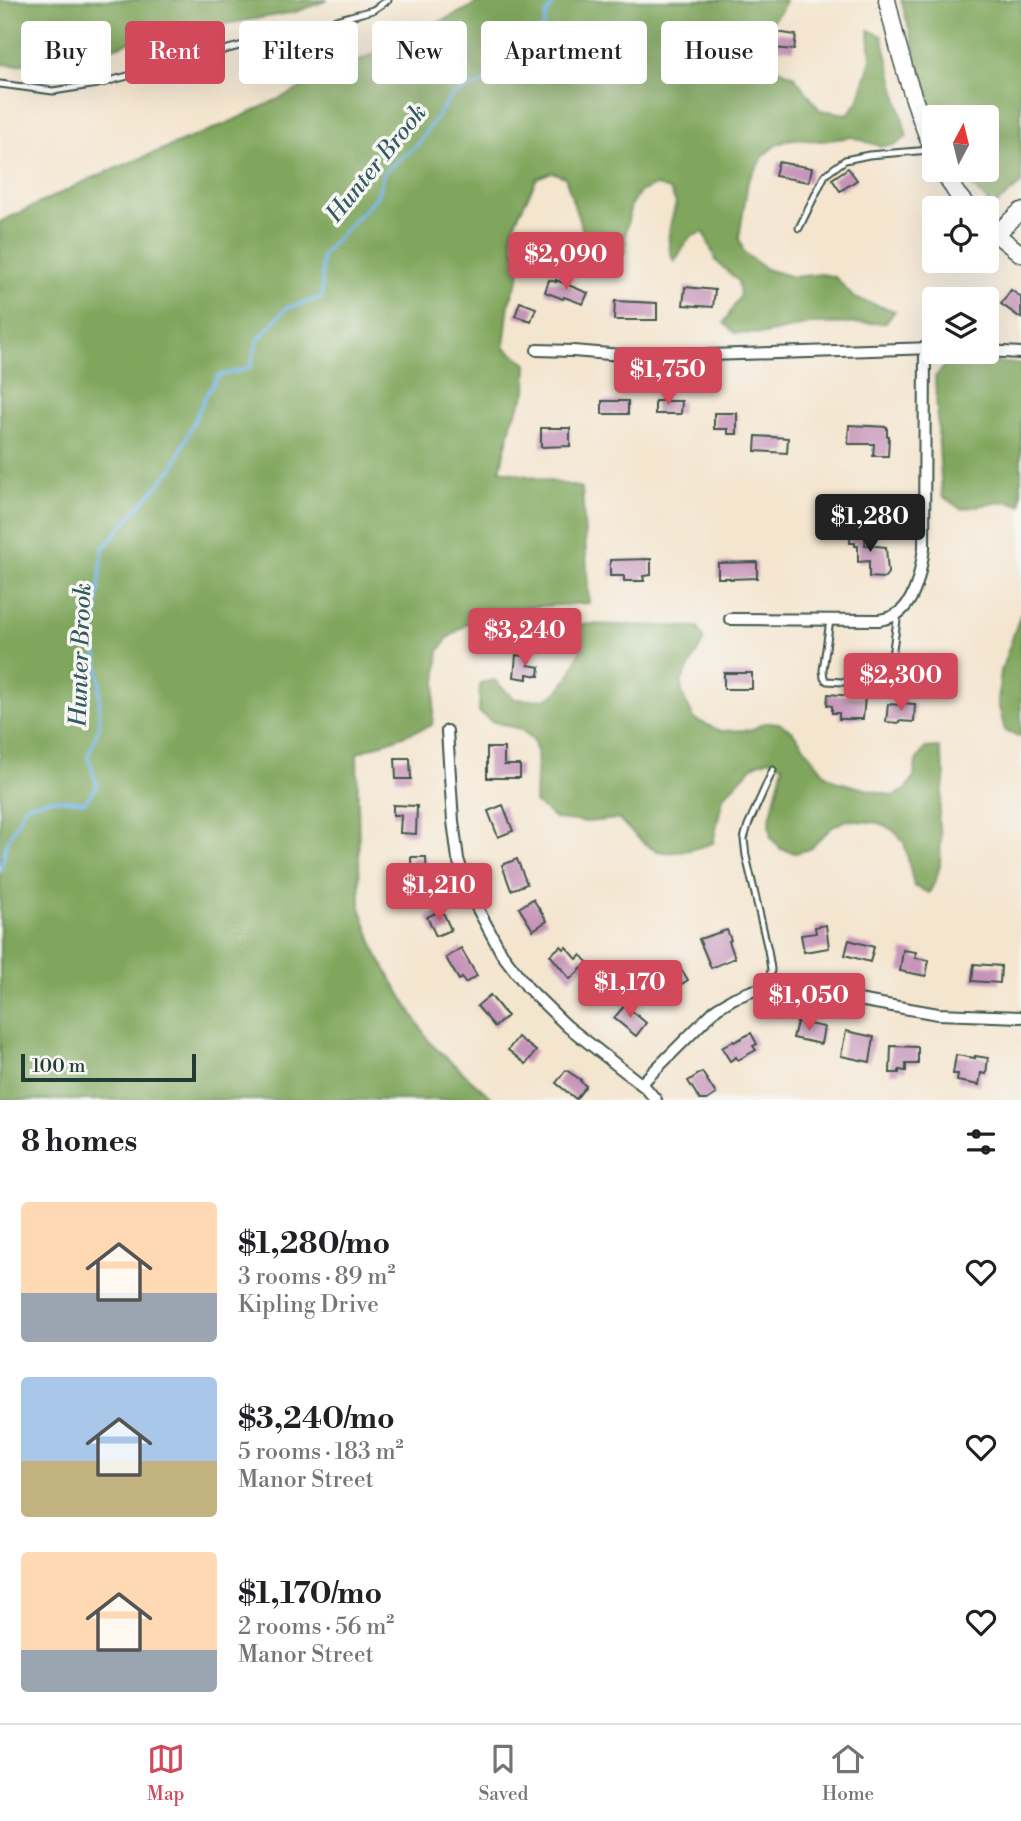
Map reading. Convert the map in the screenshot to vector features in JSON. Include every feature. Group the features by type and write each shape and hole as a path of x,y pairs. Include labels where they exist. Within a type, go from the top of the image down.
{"main road":[{"path":"887,0 922,119"},
{"path":"999,226 1021,211"},
{"path":"999,237 1021,254"}],"street":[{"path":"537,350 646,357 922,348"},
{"path":"999,352 1021,353"},
{"path":"730,619 879,620 903,610 919,577 924,548 930,364"},
{"path":"447,731 458,859 468,891 502,954 528,988 567,1026 656,1100"},
{"path":"640,1084 718,1008 734,998 769,988 790,988 938,1014 1021,1017"}],"lane":[{"path":"0,84 53,91 98,84 373,10 388,0"},
{"path":"799,228 825,174 845,160 869,155 922,152"},
{"path":"830,620 824,677 827,681 874,684 886,682 889,678 898,613"},
{"path":"769,988 771,970 768,950 744,839 773,770"}],"green space":[{"path":"0,0 328,0 296,12 225,24 225,21 125,21 125,44 111,49 111,21 21,21 21,64 0,64"},
{"path":"479,0 785,0 772,21 661,21 661,84 778,84 778,68 794,76 820,110 848,114 858,102 871,59 869,30 882,36 907,137 895,145 880,146 852,137 821,141 791,139 776,145 764,155 748,181 739,238 744,253 766,269 793,277 822,274 835,277 854,298 895,311 885,323 810,324 765,334 735,333 724,323 740,296 738,281 716,261 704,232 690,237 674,262 669,239 676,203 670,190 655,185 640,192 631,204 625,236 626,250 619,263 602,259 589,244 565,177 552,172 537,178 512,234 514,249 521,262 519,277 509,303 504,347 527,364 526,392 512,421 500,470 582,488 589,603 485,610 448,638 439,651 432,725 357,753 360,907 377,955 430,1043 494,1100 0,1100 0,222 90,179 230,122 310,84 358,84 358,61 372,54 372,84 467,84 467,21 442,21 471,7"},
{"path":"901,0 1021,0 1021,184 999,202 999,196 982,196 968,182 999,182 999,105 931,105"},
{"path":"1021,364 1021,505 1007,501 961,509 942,496 935,377 945,366"},
{"path":"1021,613 1021,737 1005,731 998,703 1001,671"},
{"path":"581,624 698,627 704,640 682,680 682,694 694,719 721,731 751,730 764,723 779,723 792,731 826,775 838,782 893,796 906,790 914,777 916,761 925,748 939,747 945,775 938,821 941,836 940,865 929,893 914,886 904,842 893,830 879,823 846,820 832,827 810,849 795,853 781,849 771,838 769,823 783,765 769,759 754,765 723,797 713,843 699,848 675,852 653,849 618,819 587,822 556,819 535,802 537,753 533,739 520,729 491,721 479,712 480,683 494,680 515,699 537,700 550,696 562,687 571,673 580,651 574,637"}],"building":[{"path":"778,32 796,35 794,50 778,48"},
{"path":"778,162 812,168 809,182 775,176"},
{"path":"848,168 857,180 840,191 832,179"},
{"path":"549,280 556,280 588,293 583,304 545,292"},
{"path":"685,287 715,290 713,307 683,305"},
{"path":"1011,290 1021,297 1021,318 1001,304"},
{"path":"615,301 657,303 657,320 614,320"},
{"path":"520,302 536,308 531,321 515,316"},
{"path":"602,401 628,401 628,414 602,414"},
{"path":"655,401 682,401 681,414 655,414"},
{"path":"714,413 737,413 737,434 728,434 728,429 714,429"},
{"path":"849,425 887,427 888,456 873,456 874,444 848,444"},
{"path":"541,428 570,428 570,446 541,447"},
{"path":"756,436 788,438 787,453 755,451"},
{"path":"851,529 866,529 865,545 886,547 888,573 884,578 869,577 869,561 858,562 858,546 850,543"},
{"path":"651,559 651,575 643,576 644,581 624,581 624,576 610,576 610,560"},
{"path":"757,562 757,578 718,578 718,563"},
{"path":"516,655 529,657 528,665 540,667 539,676 527,674 527,679 514,677"},
{"path":"724,673 752,673 752,689 724,689"},
{"path":"828,694 865,697 863,719 839,719 839,713 832,713 832,706 827,705"},
{"path":"888,704 915,704 914,722 886,722"},
{"path":"487,748 504,748 504,765 520,765 520,778 487,778"},
{"path":"395,758 410,758 411,779 396,779"},
{"path":"393,805 417,806 416,834 400,833 401,815 393,815"},
{"path":"503,805 513,831 498,837 488,811"},
{"path":"411,857 426,857 427,885 412,886"},
{"path":"517,859 527,884 511,890 502,865"},
{"path":"533,899 547,921 533,930 519,908"},
{"path":"442,910 451,930 436,936 427,917"},
{"path":"826,925 829,948 804,952 801,935 816,933 815,927"},
{"path":"727,930 735,958 711,968 699,939"},
{"path":"849,940 874,947 870,962 845,955"},
{"path":"561,946 564,949 566,947 577,959 581,955 588,963 570,979 550,955"},
{"path":"461,948 477,976 465,983 462,978 459,980 446,958"},
{"path":"903,950 916,952 915,958 929,960 926,976 900,971"},
{"path":"974,964 1001,966 1000,983 972,981"},
{"path":"680,967 688,980 666,994 658,981"},
{"path":"490,995 507,1016 495,1027 477,1006"},
{"path":"625,1005 646,1023 636,1036 614,1018"},
{"path":"797,1022 824,1027 821,1044 793,1038"},
{"path":"846,1031 874,1037 870,1062 841,1056"},
{"path":"751,1033 757,1044 753,1046 756,1050 738,1060 736,1057 730,1061 722,1048"},
{"path":"518,1037 536,1051 526,1064 508,1050"},
{"path":"891,1046 918,1047 918,1064 906,1064 906,1071 890,1073"},
{"path":"956,1055 988,1058 986,1074 981,1073 979,1085 957,1081 958,1074 953,1074"},
{"path":"566,1070 586,1086 576,1099 556,1083"},
{"path":"702,1072 716,1094 707,1100 700,1100 688,1081"}],"waterway":[{"name":"Hunter Brook","path":"0,871 6,844 26,805 52,799 85,802 97,786 88,756 99,727 100,679 94,639 103,548 173,468 205,397 218,376 250,368 258,340 286,308 322,298 322,255 377,196 384,172 417,145 452,95 487,81 514,82 533,70 547,13 557,0"}]}
